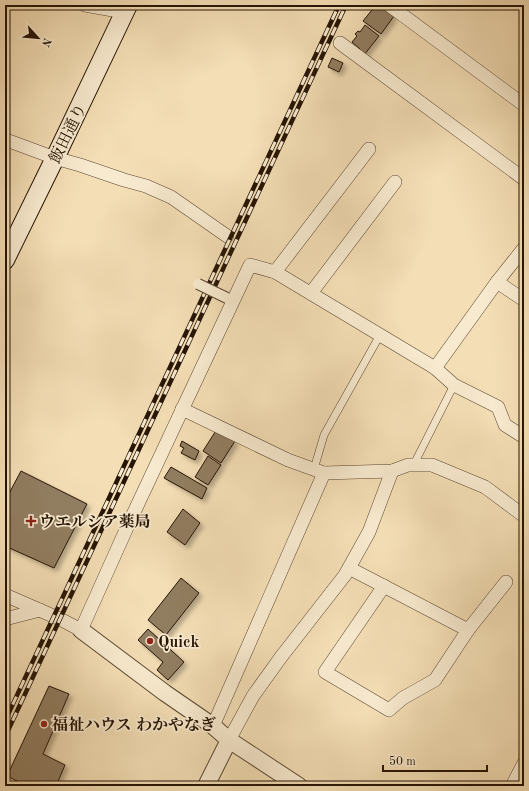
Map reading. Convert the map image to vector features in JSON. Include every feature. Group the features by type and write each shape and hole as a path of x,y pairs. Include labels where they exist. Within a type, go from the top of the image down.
{"main road":[{"name":"飯田通り","path":"5,260 55,158 117,8"}],"street":[{"path":"85,5 117,8"},
{"path":"389,5 524,105"},
{"path":"340,43 524,179"},
{"path":"5,139 55,158 146,186 171,197 227,236"},
{"path":"275,272 369,149"},
{"path":"311,293 395,182"},
{"path":"435,368 497,282 524,248"},
{"path":"81,630 129,523 250,265 275,272 435,368 454,384 498,407 505,425 524,436"},
{"path":"497,282 524,300"},
{"path":"198,284 227,298"},
{"path":"182,409 288,460 319,471 392,471 408,465 432,465 485,487 522,510"},
{"path":"213,726 319,471"},
{"path":"206,786 253,696 345,575 369,532 392,471"},
{"path":"349,568 468,630"},
{"path":"384,586 325,672 389,710 403,698 435,680 468,630 506,582"},
{"path":"5,596 40,610 81,630 165,693 213,726 229,740 299,786"},
{"path":"5,619 40,610"},
{"path":"512,786 524,763"}],"lane":[{"path":"319,471 324,435 380,335"},
{"path":"413,466 454,384"}],"building":[{"path":"376,5 380,5 394,16 381,34 363,21"},
{"path":"365,25 379,36 364,55 352,42 357,36 355,34 358,31 360,32"},
{"path":"332,58 343,63 339,72 328,67"},
{"path":"217,429 235,441 221,463 203,451"},
{"path":"182,441 199,451 195,460 181,453 184,448 180,446"},
{"path":"208,456 221,465 208,485 195,477"},
{"path":"171,467 207,488 202,499 164,478"},
{"path":"21,471 87,504 54,568 5,546 5,501"},
{"path":"183,509 200,523 185,545 167,532"},
{"path":"181,578 199,593 166,635 148,620"},
{"path":"148,629 184,662 168,680 157,670 163,662 138,640"},
{"name":"福祉ハウス わかやなぎ","path":"49,686 69,694 43,754 65,765 56,786 38,786 27,781 25,785 7,776"}],"railway":[{"path":"5,721 339,5"},
{"path":"5,737 346,5"}],"place":[{"name":"ウエルシア薬局","path":"31,521"},
{"name":"Quick","path":"150,641"},
{"name":"福祉ハウス わかやなぎ","path":"44,724"}]}
